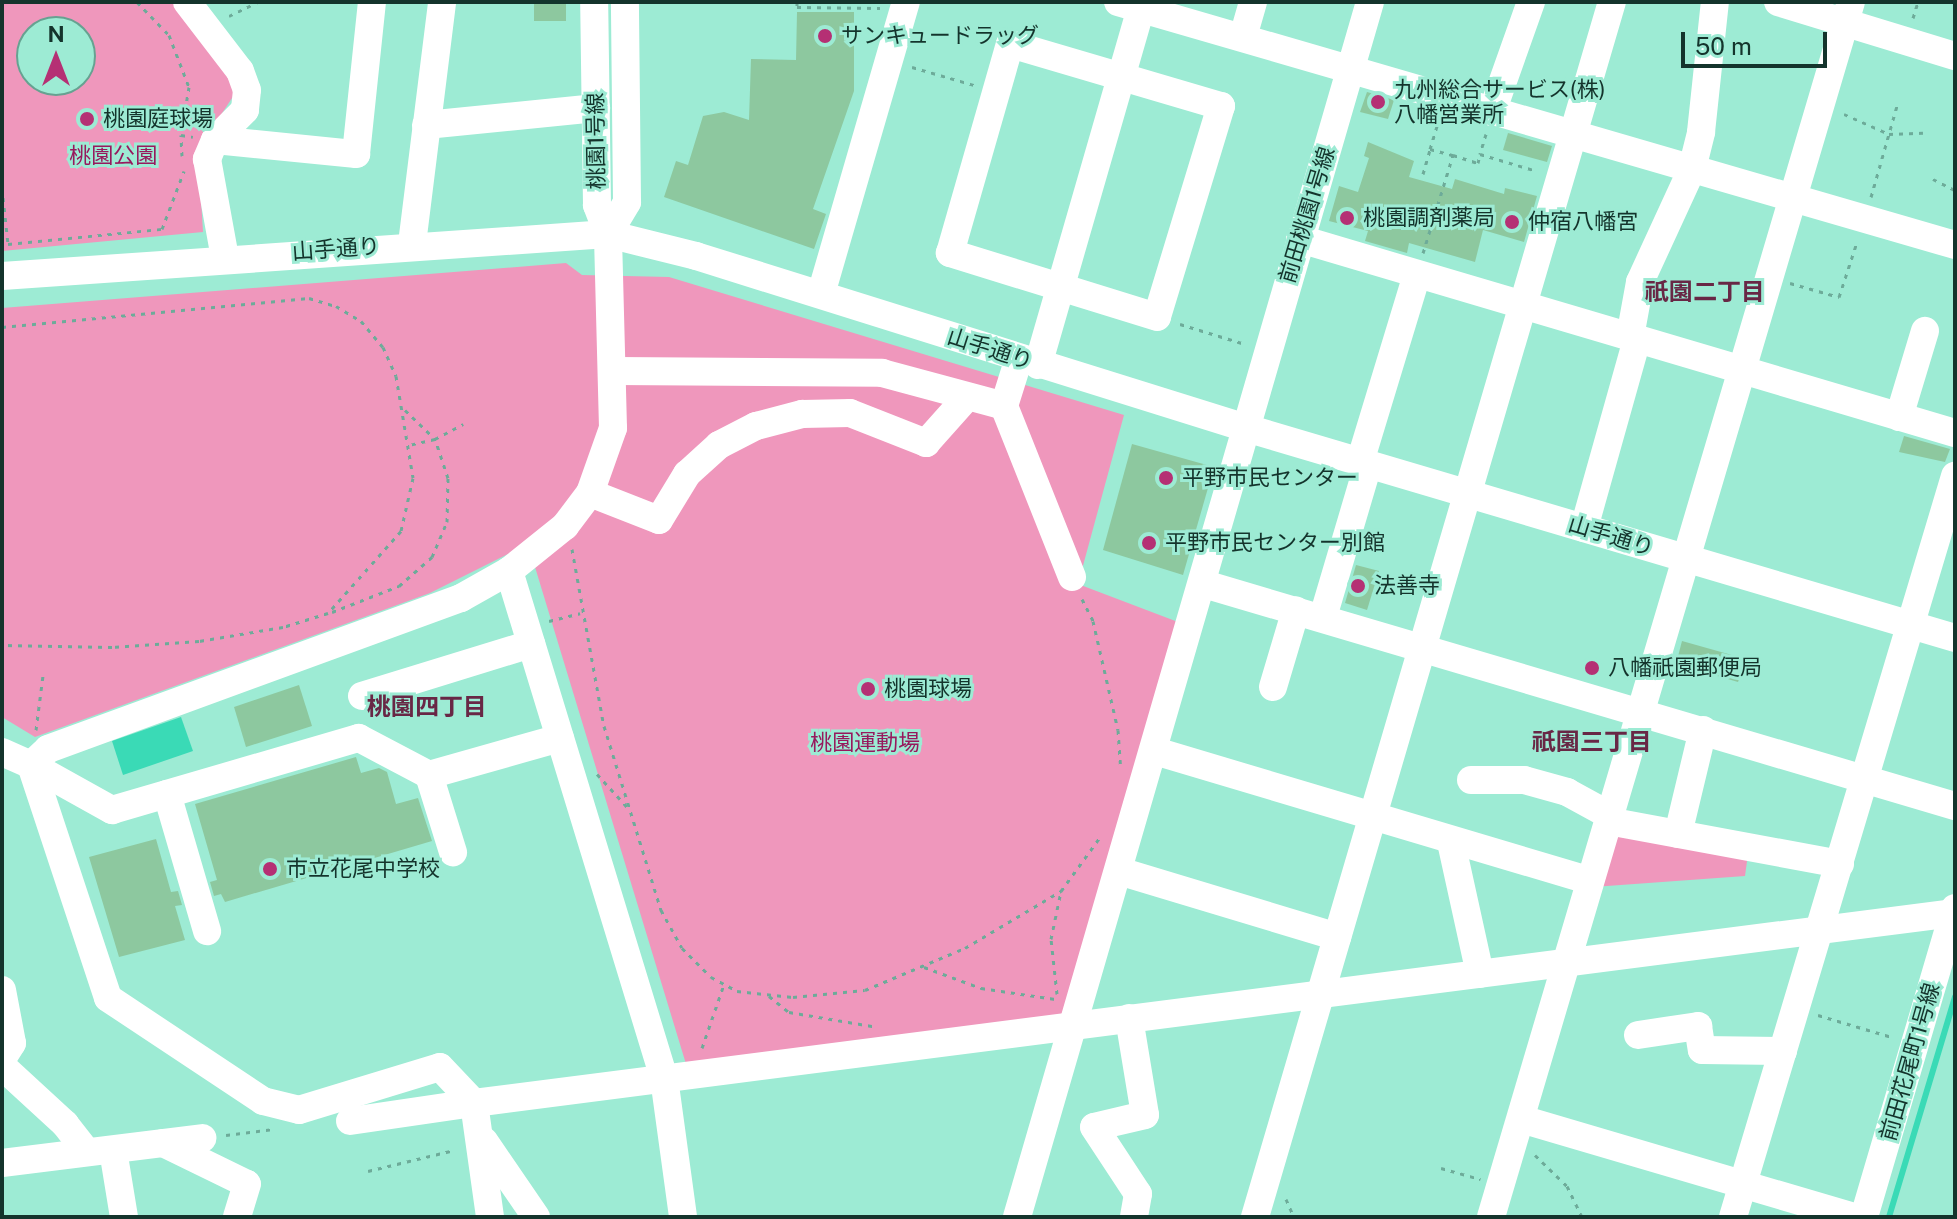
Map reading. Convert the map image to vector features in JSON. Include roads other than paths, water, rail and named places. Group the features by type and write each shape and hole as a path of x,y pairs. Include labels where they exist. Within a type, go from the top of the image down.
{"street":[{"path":"187,2 240,71 247,90 245,110 215,140 207,159 225,258"},
{"path":"215,140 356,154 372,2"},
{"path":"412,244 442,2"},
{"name":"桃園1号線","path":"594,2 597,205 608,234"},
{"name":"桃園1号線","path":"608,234 627,202 625,2"},
{"path":"1243,37 1253,2"},
{"name":"前田桃園1号線","path":"1017,1217 1204,584 1266,351 1370,2"},
{"path":"1492,112 1531,2"},
{"path":"1255,1217 1471,495 1612,2"},
{"path":"1584,528 1634,338 1640,282 1692,169 1701,132 1715,2"},
{"path":"1778,2 1849,12 1955,56"},
{"path":"1004,406 1028,362 1060,287 1123,77 1134,4 1572,136 1955,245"},
{"path":"821,294 904,9"},
{"path":"1491,1217 1684,558 1849,12"},
{"path":"1010,44 1123,77 1221,106 1157,317 950,253 1010,44"},
{"path":"426,125 596,108"},
{"path":"11,761 461,598 509,571 565,526 590,493 613,428 615,371 608,234"},
{"name":"山手通り","path":"2,276 412,244 608,234 821,294 1028,362 1955,638"},
{"path":"1300,239 1955,433"},
{"path":"1273,687 1309,614 1364,463 1417,274"},
{"path":"1899,417 1925,331"},
{"path":"615,371 882,373 1004,406"},
{"path":"590,493 659,520 687,474 719,445 756,426 802,414 850,413 926,443 967,397"},
{"path":"1004,406 1072,577"},
{"path":"1733,1217 1955,476"},
{"path":"509,571 664,1078 683,1217"},
{"path":"1204,584 1424,646 1955,806"},
{"path":"362,696 529,635"},
{"path":"1678,834 1703,730"},
{"path":"11,761 112,810 359,738 429,775 453,852"},
{"path":"429,775 560,738"},
{"path":"1155,751 1451,842 1589,880"},
{"path":"11,761 108,998 263,1101 299,1110 440,1067 474,1103 482,1141 490,1217"},
{"path":"1471,780 1524,780 1567,792 1609,818 1840,864"},
{"path":"167,794 207,931"},
{"path":"1451,842 1480,974"},
{"path":"1119,871 1337,937"},
{"path":"350,1121 700,1072 1320,996 1954,910"},
{"name":"前田花尾町1号線","path":"1864,1217 1954,910"},
{"path":"2,990 12,1043 2,1059"},
{"path":"1129,1018 1145,1115 1094,1127 1138,1194 1134,1217"},
{"path":"1638,1035 1698,1026 1702,1050 1783,1051"},
{"path":"2,1066 65,1124 99,1150 124,1217"},
{"path":"1521,1119 1854,1217"},
{"path":"2,1163 202,1138"},
{"path":"482,1141 536,1217"},
{"path":"163,1143 247,1184 237,1217"}],"waterway":[{"path":"1889,1217 1955,997"}],"place":[{"name":"サンキュードラッグ","path":"825,36"},
{"name":"九州総合サービス(株) 八幡営業所","path":"1378,102"},
{"name":"桃園庭球場","path":"87,119"},
{"name":"桃園調剤薬局","path":"1347,218"},
{"name":"仲宿八幡宮","path":"1512,222"},
{"name":"平野市民センター","path":"1166,478"},
{"name":"平野市民センター別館","path":"1149,543"},
{"name":"法善寺","path":"1358,586"},
{"name":"八幡祇園郵便局","path":"1592,668"},
{"name":"桃園球場","path":"868,689"},
{"name":"市立花尾中学校","path":"270,869"}],"district":[{"name":"祇園二丁目","path":"1705,292"},
{"name":"桃園四丁目","path":"427,707"},
{"name":"祇園三丁目","path":"1592,742"}],"park label":[{"name":"桃園公園","path":"113,156"},
{"name":"桃園運動場","path":"865,743"}]}
